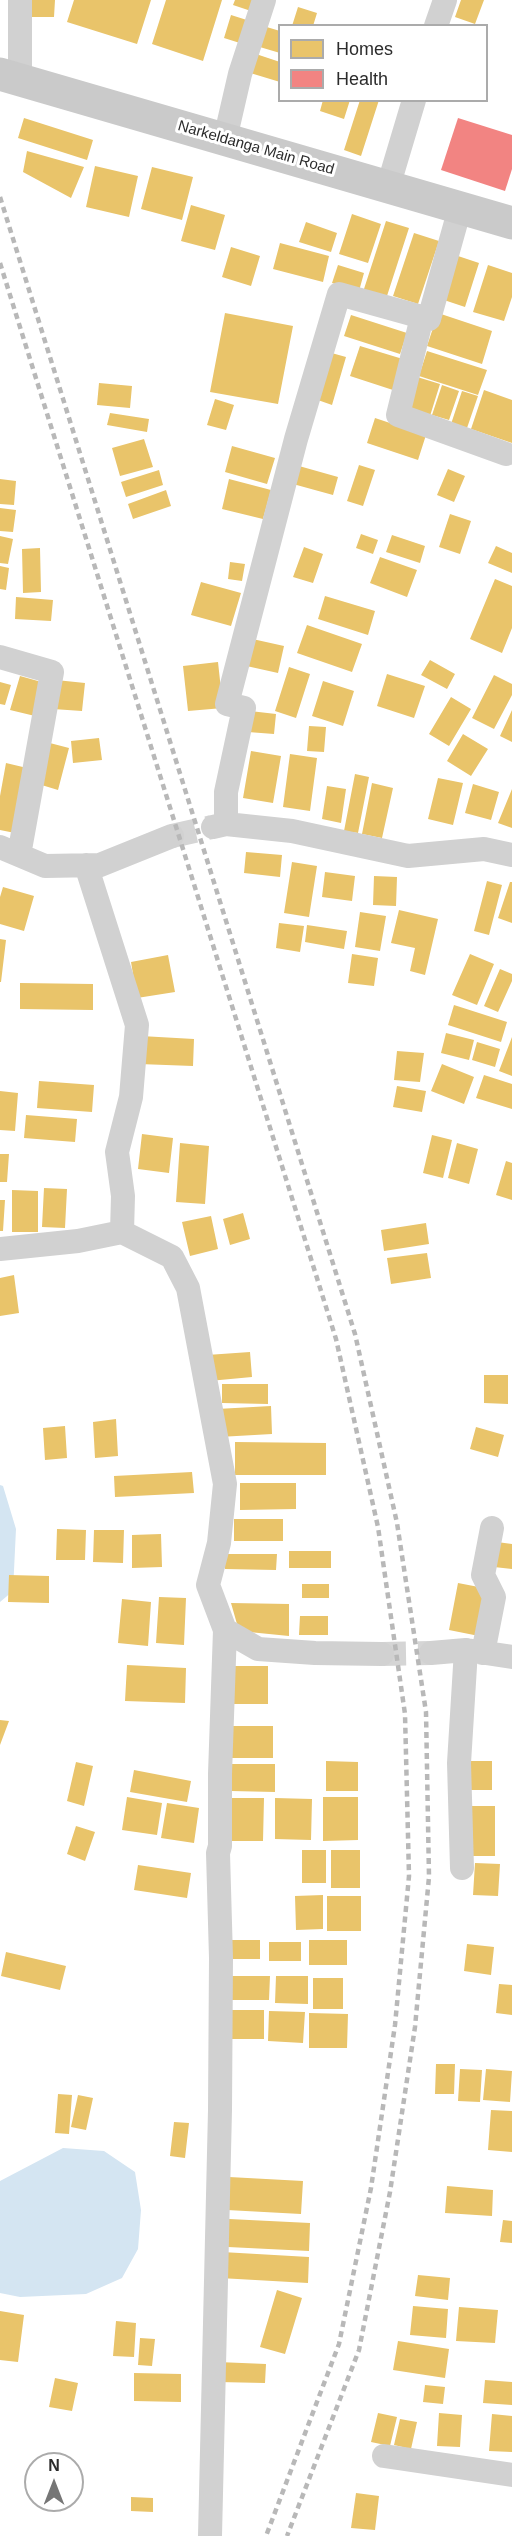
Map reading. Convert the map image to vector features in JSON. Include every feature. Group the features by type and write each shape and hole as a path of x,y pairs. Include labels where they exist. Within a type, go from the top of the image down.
{"main road":[{"name":"Narkeldanga Main Road","path":"10,77 512,223"}],"street":[{"path":"10,77 20,0"},
{"path":"225,139 240,74 264,0"},
{"path":"437,24 445,0"},
{"path":"388,187 413,102"},
{"path":"460,208 429,319 339,294 296,438 227,704 244,708 219,826 291,831 408,856 484,849 512,855"},
{"path":"422,317 398,415 506,454"},
{"path":"0,657 52,672 10,851 45,866 100,865 172,836"},
{"path":"86,865 136,1025 131,1096 117,1152 123,1196 122,1232"},
{"path":"0,1250 78,1241 122,1232 172,1257 188,1287 225,1484 219,1543 208,1585 225,1630 218,1852 221,1958 220,2110 210,2536"},
{"path":"462,1868 459,1763 474,1651 494,1597 483,1575 492,1528"},
{"path":"225,1630 258,1649 382,1654"},
{"path":"431,1653 474,1651 512,1657"},
{"path":"384,2456 512,2475"}],"water":[{"path":"0,1485 3,1486 16,1529 13,1591 0,1602"},
{"path":"63,2148 104,2151 135,2172 141,2210 138,2249 122,2278 86,2294 20,2297 0,2293 0,2181"}],"building: Homes":[{"path":"32,0 55,0 54,17 31,17"},
{"path":"74,0 151,0 137,44 67,22"},
{"path":"166,0 222,0 203,61 152,44"},
{"path":"235,0 254,0 251,11 233,5"},
{"path":"461,0 484,0 475,24 455,17"},
{"path":"298,7 317,13 314,24 293,24"},
{"path":"231,15 250,21 243,44 224,38"},
{"path":"260,25 278,30 278,52 253,45"},
{"path":"253,53 278,61 278,81 247,72"},
{"path":"322,102 349,102 344,119 320,111"},
{"path":"359,102 378,102 361,156 344,150"},
{"path":"24,118 93,140 87,160 18,138"},
{"path":"27,151 84,167 71,198 23,172"},
{"path":"95,166 138,176 129,217 86,207"},
{"path":"152,167 193,177 182,220 141,209"},
{"path":"191,205 225,215 215,250 181,241"},
{"path":"352,214 381,224 368,263 339,254"},
{"path":"386,221 409,228 386,299 363,292"},
{"path":"306,222 337,233 331,252 299,242"},
{"path":"414,233 439,241 418,304 393,296"},
{"path":"280,243 329,256 323,282 273,269"},
{"path":"231,247 260,256 251,286 222,277"},
{"path":"455,255 479,263 465,307 441,299"},
{"path":"338,265 364,273 359,291 332,283"},
{"path":"488,265 512,273 512,297 504,321 473,312"},
{"path":"225,313 293,326 278,404 210,392"},
{"path":"438,313 492,331 482,364 427,346"},
{"path":"351,315 407,333 400,354 344,336"},
{"path":"360,346 406,360 396,391 350,376"},
{"path":"427,351 487,370 478,395 419,376"},
{"path":"328,352 346,357 332,405 315,399"},
{"path":"414,376 440,384 430,416 404,407"},
{"path":"99,383 132,386 130,408 97,405"},
{"path":"442,385 459,391 449,420 432,415"},
{"path":"484,390 512,400 512,443 471,429"},
{"path":"462,391 478,396 467,428 451,424"},
{"path":"215,399 234,405 226,430 207,425"},
{"path":"110,413 149,419 147,432 107,425"},
{"path":"375,418 426,435 418,460 367,443"},
{"path":"144,439 153,467 120,476 112,448"},
{"path":"232,446 275,458 267,484 225,472"},
{"path":"359,465 375,470 363,506 347,501"},
{"path":"299,466 338,477 333,495 293,484"},
{"path":"448,469 465,476 454,502 437,495"},
{"path":"159,470 163,485 126,497 121,482"},
{"path":"0,479 16,481 14,505 0,504"},
{"path":"229,479 271,490 263,519 222,509"},
{"path":"166,490 171,506 133,519 128,504"},
{"path":"0,508 16,510 13,532 0,531"},
{"path":"450,514 471,521 460,554 439,547"},
{"path":"361,534 378,540 373,554 356,548"},
{"path":"392,535 425,546 420,563 386,552"},
{"path":"0,536 13,539 8,564 0,563"},
{"path":"496,546 512,553 512,573 488,563"},
{"path":"304,547 323,554 313,583 293,577"},
{"path":"40,548 41,592 23,593 22,549"},
{"path":"380,557 417,570 407,597 370,583"},
{"path":"230,562 245,564 242,581 228,579"},
{"path":"0,566 9,568 6,590 0,589"},
{"path":"495,579 512,586 512,628 502,653 470,639"},
{"path":"201,582 241,593 231,626 191,615"},
{"path":"325,596 375,611 368,635 318,619"},
{"path":"16,597 53,600 51,621 15,619"},
{"path":"307,625 362,644 352,672 297,653"},
{"path":"248,638 284,646 278,673 242,665"},
{"path":"430,660 455,674 447,689 421,675"},
{"path":"218,662 223,708 188,711 183,666"},
{"path":"289,667 310,674 296,718 275,711"},
{"path":"387,674 425,686 414,718 377,706"},
{"path":"494,675 512,684 512,695 494,729 472,718"},
{"path":"20,676 45,683 35,716 10,710"},
{"path":"56,680 85,683 82,711 53,709"},
{"path":"323,681 354,691 343,726 312,716"},
{"path":"0,682 11,685 5,705 0,704"},
{"path":"451,697 471,709 449,746 429,734"},
{"path":"512,710 512,742 500,736"},
{"path":"250,711 276,714 274,734 248,732"},
{"path":"309,726 326,727 324,752 307,751"},
{"path":"463,734 488,749 471,776 447,761"},
{"path":"99,738 102,760 73,763 71,741"},
{"path":"46,742 69,748 58,790 35,783"},
{"path":"251,751 281,756 273,803 243,798"},
{"path":"290,754 317,758 310,811 283,807"},
{"path":"6,763 27,768 15,833 0,830 0,796"},
{"path":"355,774 369,777 358,833 344,831"},
{"path":"438,778 463,783 453,825 428,819"},
{"path":"372,783 393,788 382,838 362,834"},
{"path":"473,784 499,792 491,820 465,813"},
{"path":"327,786 346,789 341,823 322,819"},
{"path":"512,789 512,828 498,823"},
{"path":"246,852 282,855 280,877 244,873"},
{"path":"292,862 317,866 309,917 284,913"},
{"path":"325,872 355,876 352,901 322,897"},
{"path":"374,876 397,877 396,906 373,905"},
{"path":"487,881 502,885 489,935 474,931"},
{"path":"510,882 512,882 512,923 498,918"},
{"path":"3,887 34,896 24,931 0,924 0,897"},
{"path":"399,910 438,919 425,975 410,971 415,948 391,943"},
{"path":"360,912 386,916 380,951 355,947"},
{"path":"279,923 304,926 300,952 276,948"},
{"path":"307,925 347,931 344,949 305,942"},
{"path":"0,939 6,940 1,982 0,982"},
{"path":"352,954 378,958 374,986 348,983"},
{"path":"470,954 494,964 477,1005 452,995"},
{"path":"168,955 175,992 137,998 131,962"},
{"path":"500,969 512,974 512,981 498,1012 484,1006"},
{"path":"20,983 93,984 93,1010 20,1009"},
{"path":"454,1005 507,1022 501,1042 448,1025"},
{"path":"446,1033 474,1040 469,1060 441,1053"},
{"path":"141,1036 194,1039 193,1066 139,1064"},
{"path":"512,1037 512,1076 499,1071"},
{"path":"477,1042 500,1049 495,1067 472,1060"},
{"path":"397,1051 424,1053 420,1082 394,1080"},
{"path":"442,1064 474,1077 464,1104 431,1091"},
{"path":"484,1075 512,1084 512,1109 476,1098"},
{"path":"39,1081 94,1085 92,1112 37,1108"},
{"path":"397,1086 426,1091 422,1112 393,1107"},
{"path":"0,1091 18,1093 15,1131 0,1130"},
{"path":"26,1115 77,1119 75,1142 24,1138"},
{"path":"142,1134 173,1138 169,1173 138,1169"},
{"path":"432,1135 452,1140 443,1178 423,1173"},
{"path":"180,1143 209,1146 205,1204 176,1202"},
{"path":"457,1143 478,1149 469,1184 448,1178"},
{"path":"0,1154 9,1154 7,1182 0,1182"},
{"path":"506,1161 512,1163 512,1200 496,1195"},
{"path":"44,1188 67,1189 65,1228 42,1227"},
{"path":"12,1190 38,1191 38,1232 12,1232"},
{"path":"0,1200 5,1200 3,1231 0,1231"},
{"path":"243,1213 250,1239 230,1245 223,1219"},
{"path":"211,1216 218,1249 190,1256 182,1222"},
{"path":"426,1223 429,1244 384,1251 381,1230"},
{"path":"427,1253 431,1278 391,1284 387,1258"},
{"path":"14,1275 19,1313 0,1316 0,1278"},
{"path":"250,1352 252,1377 209,1381 207,1355"},
{"path":"484,1375 508,1375 508,1404 484,1403"},
{"path":"222,1384 268,1384 268,1404 222,1403"},
{"path":"271,1406 272,1434 219,1437 217,1409"},
{"path":"116,1419 118,1456 95,1458 93,1422"},
{"path":"65,1426 67,1458 45,1460 43,1428"},
{"path":"476,1427 504,1435 498,1457 470,1449"},
{"path":"235,1442 326,1443 326,1475 235,1475"},
{"path":"192,1472 194,1493 115,1497 114,1476"},
{"path":"240,1483 296,1483 296,1509 240,1510"},
{"path":"234,1519 283,1519 283,1541 234,1541"},
{"path":"57,1529 86,1530 85,1560 56,1560"},
{"path":"94,1530 124,1530 123,1563 93,1562"},
{"path":"161,1534 162,1567 132,1568 132,1535"},
{"path":"497,1542 512,1544 512,1569 494,1567"},
{"path":"289,1551 331,1551 331,1568 289,1568"},
{"path":"225,1554 277,1554 276,1570 225,1569"},
{"path":"9,1575 49,1576 49,1603 8,1602"},
{"path":"458,1583 489,1589 479,1636 449,1630"},
{"path":"302,1584 329,1584 329,1598 302,1598"},
{"path":"159,1597 186,1598 184,1645 156,1643"},
{"path":"122,1599 151,1602 148,1646 118,1643"},
{"path":"231,1603 289,1604 289,1636 239,1631"},
{"path":"300,1616 328,1616 328,1635 299,1635"},
{"path":"127,1665 186,1668 185,1703 125,1701"},
{"path":"230,1666 268,1666 268,1704 230,1704"},
{"path":"0,1720 9,1721 0,1745"},
{"path":"230,1726 273,1726 273,1758 230,1758"},
{"path":"326,1761 358,1762 358,1791 326,1791"},
{"path":"470,1761 492,1761 492,1790 471,1790"},
{"path":"76,1762 93,1766 84,1806 67,1801"},
{"path":"231,1764 275,1764 275,1792 231,1791"},
{"path":"134,1770 191,1781 187,1802 130,1792"},
{"path":"127,1797 162,1803 157,1835 122,1830"},
{"path":"323,1797 358,1797 358,1840 323,1841"},
{"path":"231,1798 264,1798 263,1841 231,1841"},
{"path":"275,1798 312,1799 311,1840 275,1839"},
{"path":"167,1803 199,1808 194,1843 161,1838"},
{"path":"472,1806 495,1806 495,1856 471,1856"},
{"path":"76,1826 95,1832 85,1861 67,1854"},
{"path":"302,1850 326,1850 326,1883 302,1883"},
{"path":"331,1850 360,1850 360,1888 331,1888"},
{"path":"475,1863 500,1864 498,1896 473,1895"},
{"path":"138,1865 191,1873 187,1898 134,1890"},
{"path":"323,1895 323,1929 296,1930 295,1896"},
{"path":"327,1896 361,1896 361,1931 327,1931"},
{"path":"228,1940 260,1940 260,1959 228,1959"},
{"path":"309,1940 347,1940 347,1965 309,1965"},
{"path":"269,1942 301,1942 301,1961 269,1961"},
{"path":"467,1944 494,1947 491,1975 464,1971"},
{"path":"6,1952 66,1966 60,1990 1,1976"},
{"path":"227,1976 270,1976 269,2000 227,2000"},
{"path":"276,1976 308,1976 308,2004 275,2003"},
{"path":"313,1978 343,1978 343,2009 313,2009"},
{"path":"499,1984 512,1985 512,2015 496,2013"},
{"path":"230,2010 264,2010 264,2039 230,2039"},
{"path":"269,2011 305,2012 303,2043 268,2041"},
{"path":"309,2013 348,2014 347,2048 309,2048"},
{"path":"436,2064 455,2064 454,2094 435,2094"},
{"path":"460,2069 482,2070 480,2102 458,2101"},
{"path":"486,2069 512,2071 510,2102 483,2100"},
{"path":"58,2094 72,2095 69,2134 55,2133"},
{"path":"78,2095 93,2098 86,2130 71,2127"},
{"path":"491,2110 512,2111 512,2152 488,2150"},
{"path":"174,2122 189,2123 185,2158 170,2156"},
{"path":"229,2177 303,2181 301,2214 227,2210"},
{"path":"447,2186 493,2190 492,2216 445,2213"},
{"path":"229,2219 310,2223 309,2251 228,2247"},
{"path":"503,2220 512,2221 512,2243 500,2242"},
{"path":"222,2252 309,2257 308,2283 220,2278"},
{"path":"418,2275 450,2278 448,2300 415,2296"},
{"path":"277,2290 302,2298 285,2354 260,2347"},
{"path":"413,2306 448,2309 446,2338 410,2335"},
{"path":"459,2307 498,2310 495,2343 456,2341"},
{"path":"0,2311 24,2315 18,2362 0,2360"},
{"path":"116,2321 136,2323 134,2357 113,2356"},
{"path":"140,2338 155,2339 152,2366 138,2365"},
{"path":"398,2341 449,2349 445,2378 393,2370"},
{"path":"218,2362 266,2364 265,2383 218,2382"},
{"path":"134,2373 181,2374 181,2402 134,2401"},
{"path":"55,2378 78,2383 72,2411 49,2407"},
{"path":"485,2380 512,2382 512,2405 483,2403"},
{"path":"425,2385 445,2387 443,2404 423,2402"},
{"path":"378,2413 397,2417 390,2446 371,2442"},
{"path":"439,2413 462,2415 460,2447 437,2446"},
{"path":"492,2414 512,2416 512,2452 489,2451"},
{"path":"400,2419 417,2422 411,2449 394,2445"},
{"path":"356,2493 379,2496 375,2530 351,2528"},
{"path":"131,2497 153,2498 153,2512 131,2511"}],"building: Health":[{"path":"458,118 512,135 512,169 505,191 441,170"}],"tunnel":[{"path":"172,836 212,827"},
{"path":"382,1654 431,1653"}],"railway":[{"path":"0,197 355,1334 397,1523 426,1712 429,1877 415,2027 390,2192 359,2350 287,2536"},
{"path":"0,263 336,1339 378,1527 405,1714 409,1876 395,2025 371,2188 339,2344 266,2536"}]}
